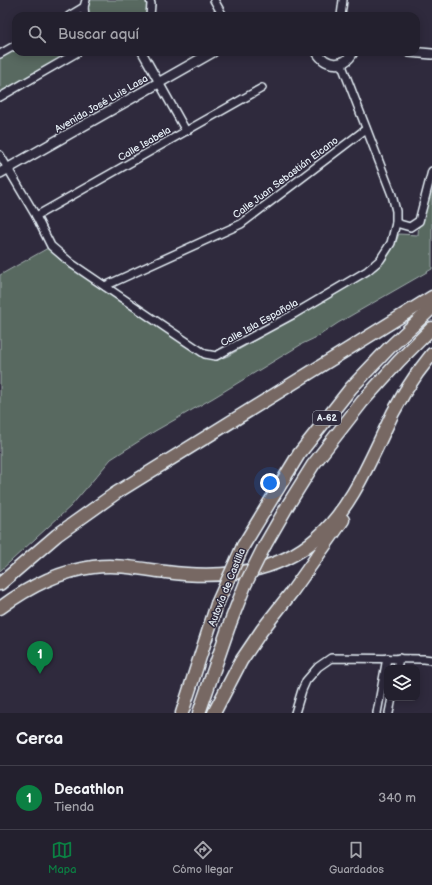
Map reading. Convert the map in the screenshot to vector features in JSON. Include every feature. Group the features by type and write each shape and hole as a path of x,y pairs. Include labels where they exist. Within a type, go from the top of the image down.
{"highway":[{"path":"400,317 432,292"},
{"path":"0,584 57,535 110,498 432,297"},
{"name":"Autovía de Castilla","path":"182,713 217,604 243,546 300,454 324,421 351,388 389,348 432,308"},
{"name":"Autovía de Castilla","path":"200,713 229,626 245,585 265,545 288,505 313,465 362,402 399,361 432,328"},
{"path":"214,713 245,654 339,526 357,494 383,433 408,388 432,354"},
{"path":"408,388 427,369 432,367"},
{"path":"0,608 22,593 47,581 75,571 94,567 116,566 190,575 212,575 244,572 268,566 298,552 329,527 371,462"}],"street":[{"path":"150,0 150,12"},
{"path":"214,0 221,12"},
{"path":"342,12 343,0"},
{"path":"0,54 12,47"},
{"path":"420,53 432,54"},
{"path":"0,97 71,56"},
{"path":"144,56 186,130"},
{"name":"Avenida José Luis Lasa","path":"4,171 206,56"},
{"path":"320,56 328,62 342,64 351,56"},
{"name":"Calle Isla Española","path":"0,155 4,171 36,216 51,246 72,264 205,354 216,356 294,314 367,271 380,260 391,243 396,223 396,211 392,195 342,64"},
{"name":"Calle Isabela","path":"36,216 262,88"},
{"name":"Calle Juan Sebastián Elcano","path":"105,286 241,224 366,129"},
{"path":"396,223 410,227 418,221 432,171"},
{"path":"424,659 432,655"},
{"path":"295,713 306,681 325,661 331,658 399,658 432,660"},
{"path":"377,713 387,658"},
{"path":"398,665 399,658"},
{"path":"389,713 391,701"}],"green space":[{"path":"88,0 148,0 148,12 88,12"},
{"path":"12,50 12,56 64,56 0,92 0,57"},
{"path":"432,168 432,269 155,431 111,459 71,506 0,571 0,275 48,248 59,259 201,356 211,359 221,358 228,356 377,269 390,253 399,234 418,235 419,221"}],"place":[{"name":"Decathlon","path":"40,674"}]}
